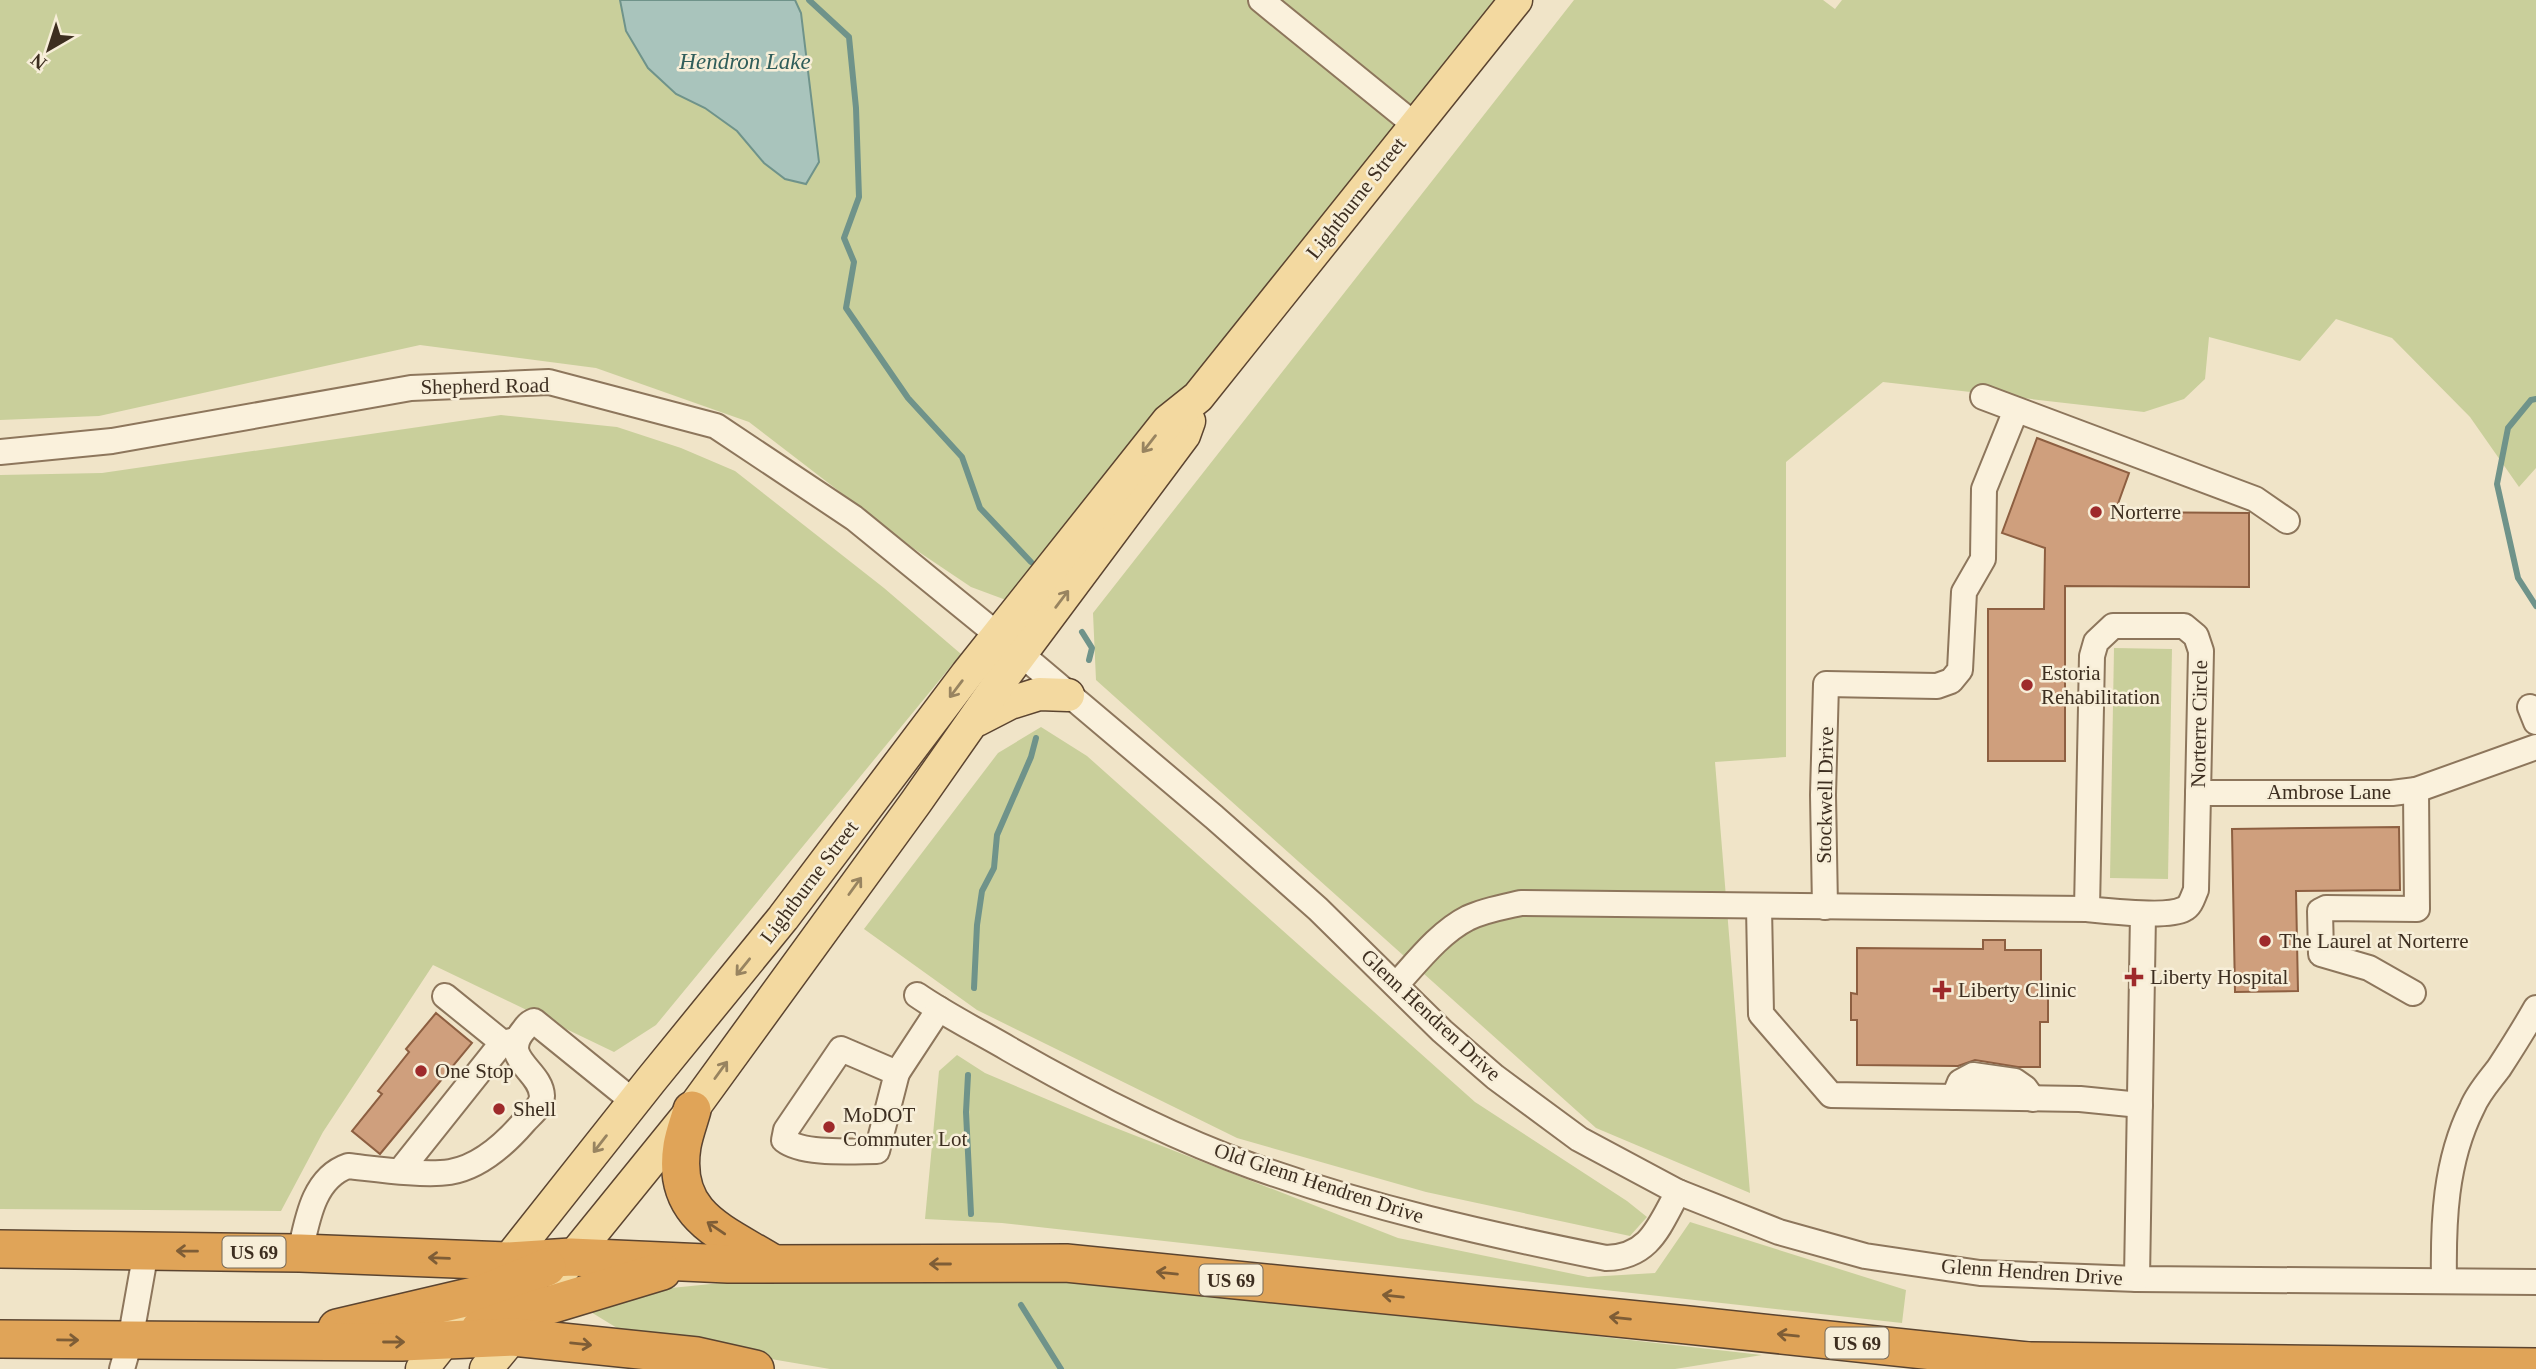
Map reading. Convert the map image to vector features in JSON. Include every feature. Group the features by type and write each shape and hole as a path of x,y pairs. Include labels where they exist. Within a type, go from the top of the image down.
{"highway":[{"path":"692,1110 682,1146 681,1176 683,1191 690,1205 713,1227 773,1264"},
{"name":"US 69","path":"0,1249 300,1253 507,1261 571,1257 690,1263 1066,1263 2027,1361"},
{"path":"275,1342 482,1294 571,1257"},
{"path":"0,1339 126,1355 275,1342 445,1342 523,1324 690,1263"},
{"path":"523,1324 755,1369"},
{"path":"275,1342 305,1369"},
{"path":"1926,1369 2027,1361 2536,1367"}],"main road":[{"name":"Lightburne Street","path":"422,1369 783,918 886,779 1010,645 1184,435 1198,397 1516,0"},
{"name":"Lightburne Street","path":"486,1369 523,1324 571,1257 692,1110 972,722 1010,645"},
{"path":"972,722 1010,703 1039,694 1068,695"}],"street":[{"path":"1261,0 1415,125"},
{"name":"Shepherd Road","path":"0,452 112,441 411,388 549,382 716,426 854,518 1010,645"},
{"path":"1983,397 2256,499 2287,521"},
{"name":"Stockwell Drive","path":"1825,907 1823,795 1826,684 1937,687 1951,681 1960,670 1964,592 1983,559 1984,489 2016,410"},
{"name":"Norterre Circle","path":"2113,626 2184,626 2196,636 2201,651 2198,793 2196,890 2190,903 2183,910 2143,914 2087,909 2092,656 2096,642 2113,626"},
{"name":"Glenn Hendren Drive","path":"1010,645 1214,817 1318,909 1465,1053 1579,1139 1678,1192 1779,1232 1866,1256 1980,1273 2137,1279 2536,1282"},
{"name":"Ambrose Lane","path":"2198,793 2392,793 2416,790 2536,747"},
{"path":"2413,993 2369,968 2321,954 2320,911 2326,908 2417,909 2416,790"},
{"path":"1396,985 1434,945 1465,920 1483,912 1521,903 2087,909"},
{"path":"1759,907 1761,1014 1831,1095 2080,1100 2140,1105"},
{"path":"2137,1279 2143,914"},
{"name":"Old Glenn Hendren Drive","path":"917,995 1058,1077 1156,1125 1251,1166 1364,1202 1481,1233 1606,1258 1622,1258 1642,1249 1654,1234 1678,1192"},
{"path":"300,1253 305,1223 328,1179 336,1171 348,1167 450,1172 479,1160 508,1141 539,1105 542,1096 538,1085 509,1042 445,996"},
{"path":"2444,1281 2443,1231 2448,1184 2457,1144 2472,1106 2517,1042 2536,1008"},
{"path":"897,1073 841,1049 786,1130 785,1140 791,1145 835,1151 877,1152 897,1073 939,1009"},
{"path":"400,1171 509,1042 530,1022 534,1021 634,1102"},
{"path":"126,1355 146,1251"}],"green space":[{"path":"0,0 620,0 626,31 648,68 676,94 705,108 737,131 764,164 819,162 801,14 795,0 1495,0 1032,578 1006,600 971,587 913,548 749,422 596,368 420,345 99,416 0,420"},
{"path":"1574,0 1823,0 1835,9 1842,0 2536,0 2536,468 2519,487 2470,417 2392,338 2336,319 2300,361 2209,337 2205,379 2184,399 2144,412 1883,382 1786,462 1786,757 1715,762 1750,1193 1596,1128 1096,680 1093,613"},
{"path":"501,415 617,427 681,448 735,471 884,588 961,654 656,1025 614,1052 433,965 323,1132 281,1211 0,1209 0,475 102,473"},
{"path":"2114,648 2172,649 2168,879 2110,878"},
{"path":"1041,727 1087,756 1475,1102 1627,1201 1647,1217 1630,1236 1426,1192 1237,1138 977,1010 864,929 998,753"},
{"path":"957,1055 985,1073 1103,1123 1398,1238 1588,1277 1655,1273 1690,1222 1906,1290 1902,1323 1002,1223 925,1219 939,1071"},
{"path":"761,1279 1007,1279 1172,1288 1762,1355 1675,1369 830,1369 660,1340 617,1328 581,1306 631,1292"}],"water":[{"name":"Hendron Lake","path":"620,0 795,0 801,13 819,162 806,184 785,179 764,163 737,131 705,108 676,94 648,68 626,31"}],"building":[{"name":"Norterre","path":"2037,438 2129,473 2115,512 2249,513 2249,587 2065,586 2065,761 1988,761 1988,609 2044,609 2045,548 2002,533"},
{"name":"The Laurel at Norterre","path":"2399,827 2400,890 2296,891 2298,991 2235,992 2232,829"},
{"path":"1983,940 2005,940 2005,950 2041,950 2041,995 2048,996 2048,1022 2040,1022 2040,1067 2018,1067 1975,1060 1958,1066 1857,1065 1857,1020 1851,1020 1851,993 1857,994 1857,948 1983,949"},
{"name":"One Stop","path":"436,1013 472,1043 380,1154 352,1131 382,1094 378,1091 409,1052 406,1049"}],"waterway":[{"path":"809,0 849,37 856,108 859,197 844,238 854,262 846,308 908,398 962,457 980,508 1031,562"},
{"path":"2536,399 2531,400 2508,428 2497,484 2518,578 2536,606"},
{"path":"1082,632 1092,648 1089,660"},
{"path":"974,988 977,925 982,891 994,868 997,835 1031,757 1036,738"},
{"path":"968,1075 966,1112 971,1214"},
{"path":"1021,1305 1061,1369"}],"place":[{"name":"Norterre","path":"2096,512"},
{"name":"Estoria Rehabilitation","path":"2027,685"},
{"name":"The Laurel at Norterre","path":"2265,941"},
{"name":"Liberty Hospital","path":"2134,977"},
{"name":"Liberty Clinic","path":"1942,990"},
{"name":"One Stop","path":"421,1071"},
{"name":"Shell","path":"499,1109"},
{"name":"MoDOT Commuter Lot","path":"829,1127"}]}
